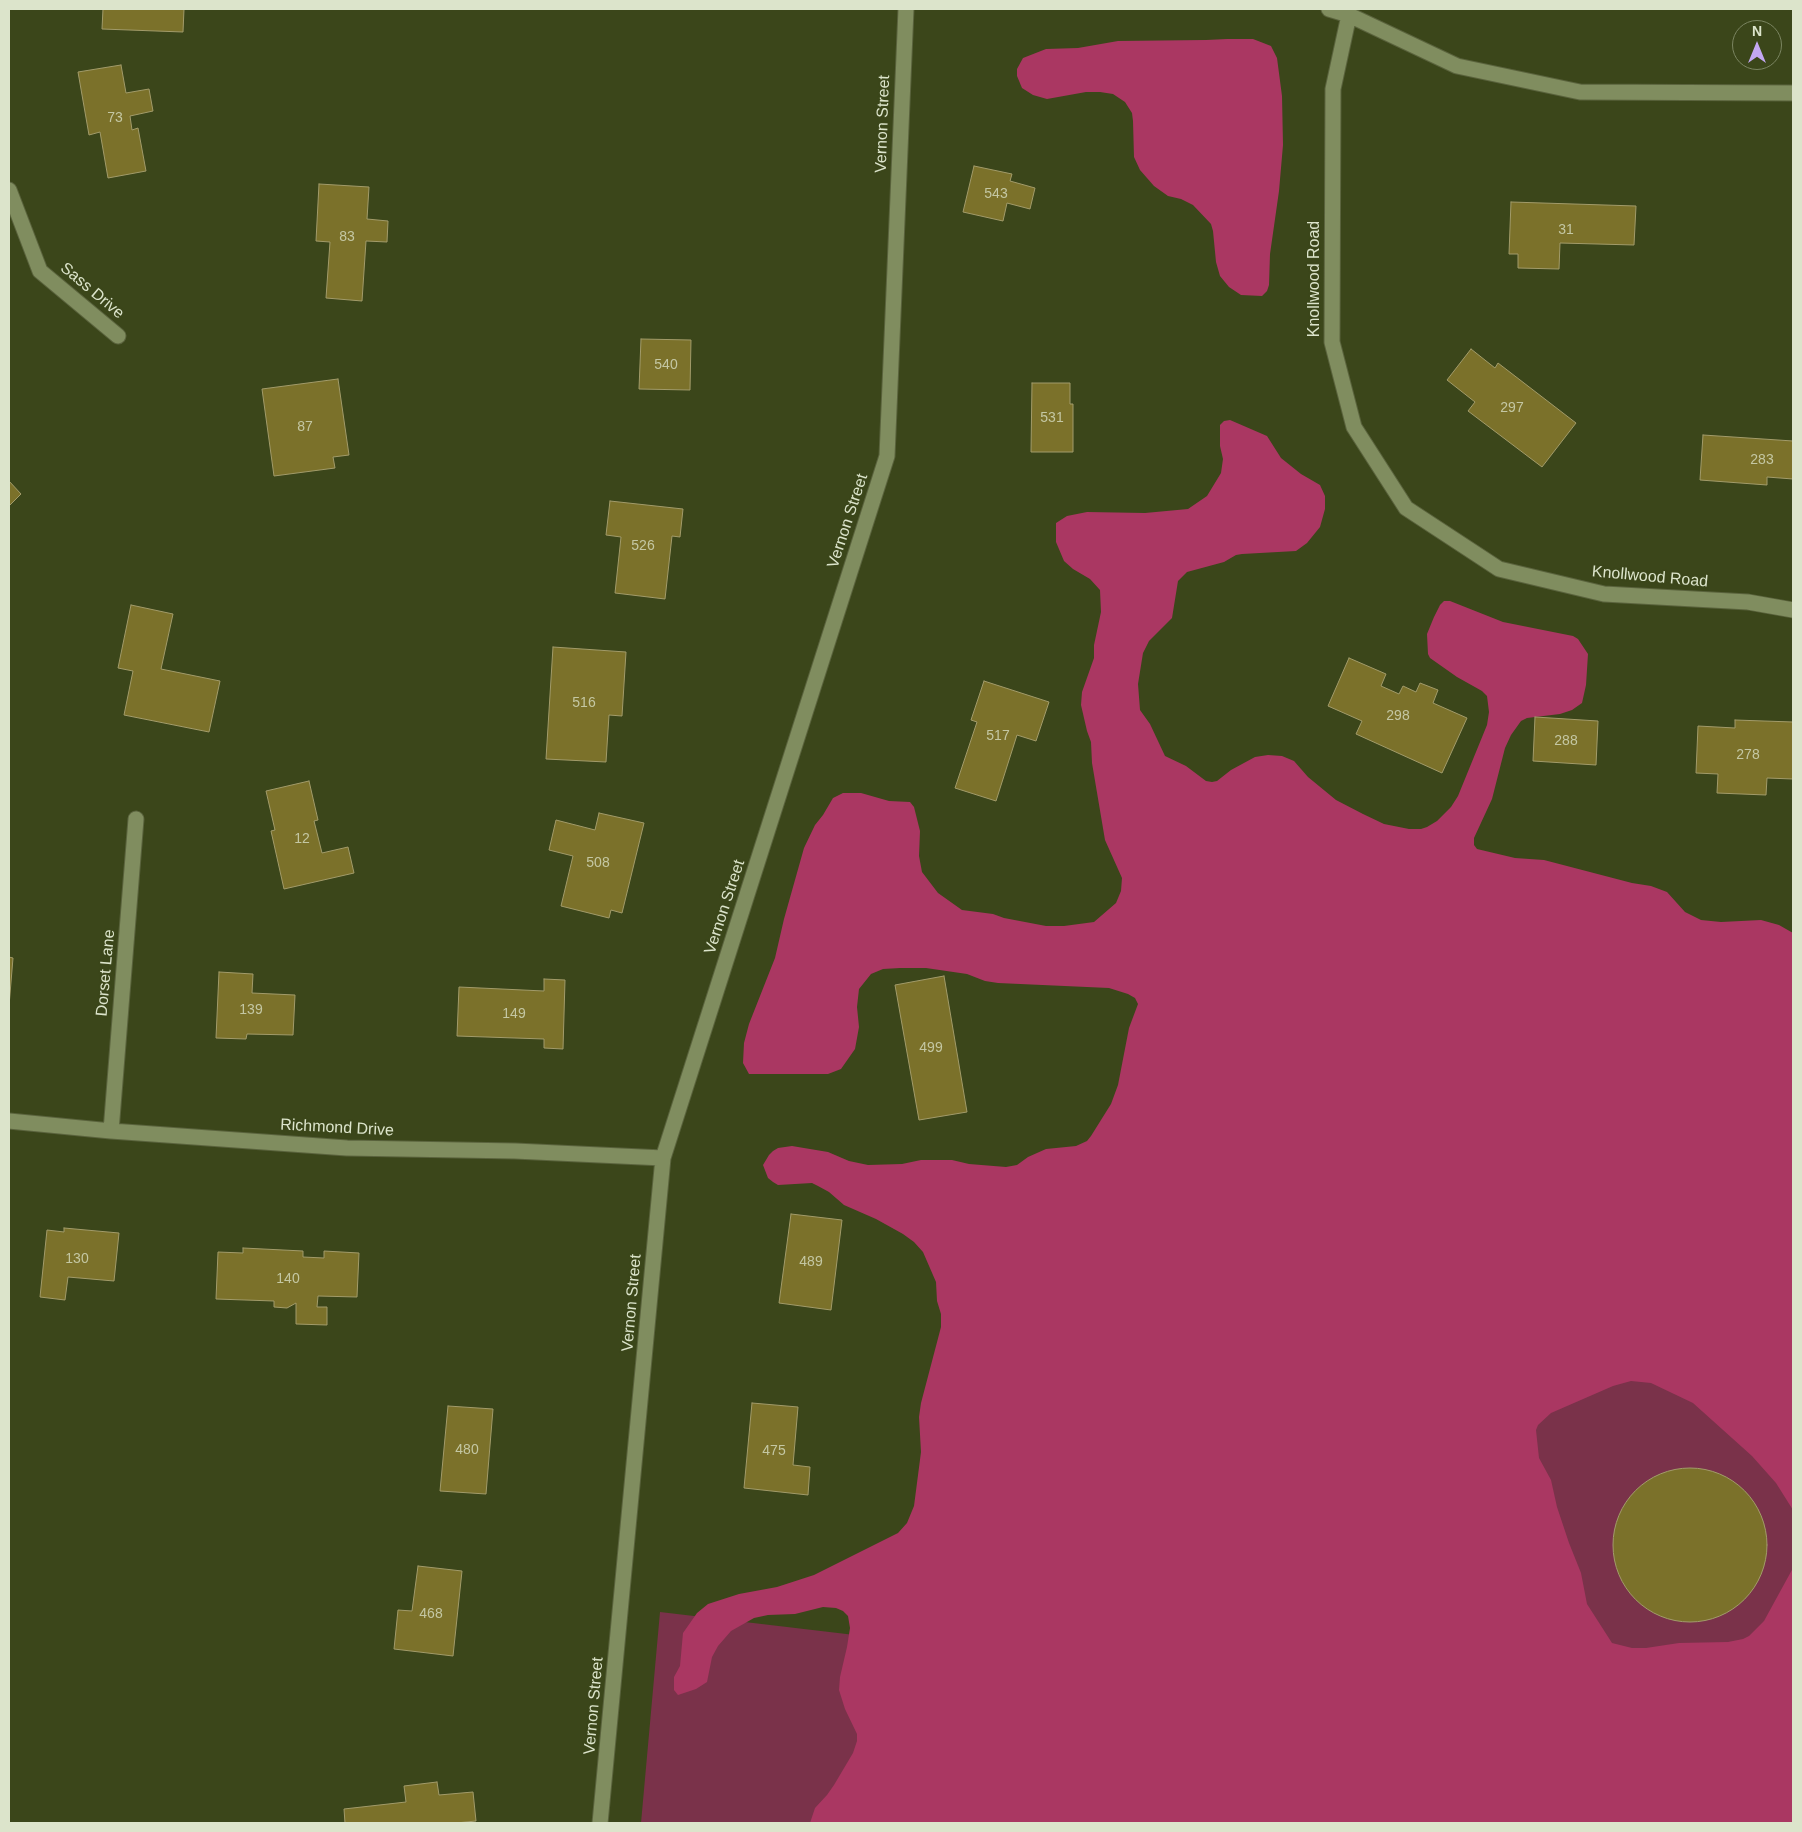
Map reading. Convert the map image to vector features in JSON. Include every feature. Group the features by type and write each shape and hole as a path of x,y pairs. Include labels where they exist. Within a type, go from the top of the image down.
{"street":[{"name":"Vernon Street","path":"600,1823 663,1158 888,456 906,9"},
{"path":"1329,9 1349,15 1457,66 1580,92 1793,93"},
{"name":"Knollwood Road","path":"1349,15 1333,89 1332,342 1354,427 1406,508 1499,569 1604,594 1748,602 1793,610"},
{"name":"Sass Drive","path":"9,190 40,271 118,336"},
{"name":"Dorset Lane","path":"111,1131 136,819"},
{"name":"Richmond Drive","path":"9,1121 111,1131 347,1148 515,1151 663,1158"}],"shaded area":[{"path":"1253,39 1271,46 1277,58 1282,96 1283,145 1270,254 1269,285 1267,291 1262,296 1241,295 1229,287 1220,276 1216,262 1211,224 1193,205 1181,199 1168,196 1154,186 1140,170 1134,157 1132,113 1125,102 1113,94 1100,92 1086,92 1047,99 1033,95 1022,88 1017,76 1017,69 1023,58 1046,49 1078,48 1118,41"},
{"path":"1230,420 1267,436 1281,458 1301,474 1320,485 1325,496 1325,509 1320,527 1307,543 1296,551 1236,555 1224,562 1187,572 1178,581 1172,618 1149,641 1143,653 1138,684 1140,710 1150,724 1165,756 1186,766 1206,781 1212,782 1217,781 1231,770 1255,757 1268,755 1282,756 1294,761 1308,777 1336,800 1363,814 1384,824 1409,829 1427,827 1437,821 1451,807 1458,796 1487,725 1489,712 1487,696 1482,691 1457,677 1430,658 1428,654 1427,634 1434,617 1444,601 1450,601 1503,622 1573,636 1578,639 1588,654 1586,685 1582,703 1572,710 1560,714 1527,718 1521,721 1511,735 1505,748 1492,799 1474,838 1474,845 1477,849 1515,858 1544,860 1632,883 1651,886 1667,892 1685,912 1701,920 1721,922 1761,920 1779,925 1793,933 1793,1510 1776,1483 1752,1456 1693,1403 1651,1383 1631,1381 1613,1386 1551,1413 1538,1425 1536,1430 1539,1458 1551,1480 1557,1507 1581,1573 1587,1604 1612,1643 1632,1648 1646,1648 1679,1643 1728,1642 1743,1639 1749,1636 1764,1621 1793,1568 1793,1823 810,1823 815,1808 834,1785 853,1753 857,1741 857,1734 845,1709 839,1690 850,1628 848,1616 843,1611 836,1608 823,1607 795,1614 768,1615 754,1618 731,1631 718,1646 712,1657 707,1682 696,1689 678,1695 674,1690 674,1677 680,1666 683,1633 697,1613 708,1604 739,1594 777,1587 814,1575 898,1533 907,1523 914,1506 921,1452 919,1417 921,1403 941,1327 936,1282 923,1252 903,1234 876,1219 844,1205 829,1192 812,1183 778,1185 773,1182 768,1178 763,1165 769,1155 778,1148 792,1146 828,1152 849,1161 868,1165 902,1164 921,1160 952,1160 969,1164 1006,1167 1017,1165 1028,1157 1046,1149 1076,1146 1087,1141 1111,1104 1118,1085 1129,1028 1138,1004 1135,998 1128,994 1109,988 998,983 985,981 967,974 926,968 883,969 871,974 859,989 857,1007 859,1027 855,1049 841,1069 828,1074 749,1074 743,1063 744,1043 749,1024 775,958 804,848 815,825 833,798 843,793 861,793 889,801 910,802 914,807 920,831 919,856 922,872 938,893 962,910 993,914 1046,926 1064,926 1094,922 1116,903 1121,891 1122,878 1105,840 1092,763 1091,742 1081,705 1082,692 1094,658 1094,645 1101,612 1100,590 1090,579 1064,561 1056,542 1056,523 1067,516 1087,512 1145,513 1188,509 1207,496 1221,473 1223,459 1220,446 1220,425 1224,421"},
{"path":"1793,988 1793,1641 1396,1823 641,1823 660,1612 1219,1678"}],"building":[{"path":"103,9 184,9 183,32 102,29"},
{"path":"121,65 126,93 149,89 153,111 130,116 132,130 138,128 146,171 108,178 100,132 89,135 78,72"},
{"path":"974,166 1012,174 1010,181 1035,188 1030,209 1007,203 1003,221 963,212"},
{"path":"319,184 369,187 367,219 388,221 387,242 366,241 362,301 326,298 330,242 316,241"},
{"path":"1511,202 1636,206 1634,245 1560,243 1559,269 1518,268 1518,254 1509,254"},
{"path":"641,339 691,340 690,390 639,389"},
{"path":"1471,349 1495,368 1498,363 1576,423 1542,467 1468,411 1475,402 1447,380"},
{"path":"338,379 349,455 333,457 335,468 274,476 262,389"},
{"path":"1032,383 1070,383 1070,404 1073,404 1073,452 1031,452"},
{"path":"1703,435 1793,441 1793,479 1767,477 1767,485 1700,480"},
{"path":"9,481 21,494 9,506"},
{"path":"610,501 683,509 680,537 672,536 665,599 615,593 621,537 606,535"},
{"path":"131,605 173,614 161,669 220,681 209,732 124,715 133,671 118,668"},
{"path":"553,647 626,652 622,716 609,715 606,762 546,759"},
{"path":"1349,658 1386,674 1381,686 1399,694 1403,686 1416,692 1420,683 1438,690 1433,703 1467,718 1442,773 1356,734 1362,721 1328,706"},
{"path":"984,681 1049,702 1036,741 1017,735 996,801 955,788 977,722 971,720"},
{"path":"1535,717 1598,721 1596,765 1533,761"},
{"path":"1735,720 1793,722 1793,779 1767,778 1766,795 1717,793 1718,774 1696,773 1698,726 1735,728"},
{"path":"309,781 318,820 314,821 322,853 348,847 354,873 284,889 271,831 275,830 266,791"},
{"path":"599,813 644,823 622,913 611,910 609,918 561,906 573,856 549,850 556,820 595,830"},
{"path":"9,957 13,958 9,1006"},
{"path":"219,972 253,974 252,993 295,995 293,1035 247,1034 246,1039 216,1038"},
{"path":"944,976 967,1112 919,1120 895,985"},
{"path":"544,979 565,980 563,1049 544,1048 544,1039 457,1036 459,987 544,991"},
{"path":"791,1214 842,1220 831,1310 779,1303"},
{"path":"64,1228 119,1233 114,1281 68,1277 65,1300 40,1297 47,1230 64,1232"},
{"path":"243,1248 303,1251 303,1257 324,1258 324,1251 359,1253 357,1297 318,1296 317,1307 327,1307 327,1325 296,1324 296,1303 287,1308 274,1307 274,1301 216,1299 218,1252 243,1253"},
{"path":"752,1403 798,1407 793,1465 810,1467 808,1495 744,1488"},
{"path":"448,1406 493,1409 486,1494 440,1491"},
{"path":"1690,1468 1705,1469 1719,1474 1733,1481 1744,1491 1754,1502 1761,1516 1766,1530 1766,1560 1761,1574 1754,1588 1744,1599 1733,1609 1719,1616 1705,1621 1690,1622 1675,1621 1661,1616 1647,1609 1636,1599 1626,1588 1619,1574 1614,1560 1613,1545 1614,1530 1619,1516 1626,1502 1636,1491 1647,1481 1661,1474 1675,1469"},
{"path":"418,1566 462,1571 453,1656 394,1649 398,1610 412,1611"},
{"path":"437,1782 439,1795 473,1792 476,1821 456,1823 345,1823 344,1809 406,1802 404,1786"}]}
